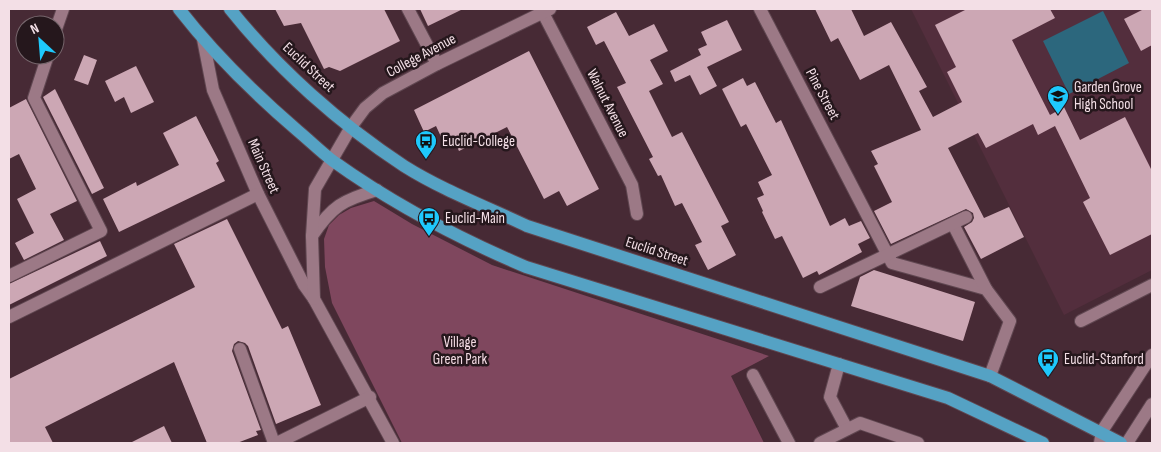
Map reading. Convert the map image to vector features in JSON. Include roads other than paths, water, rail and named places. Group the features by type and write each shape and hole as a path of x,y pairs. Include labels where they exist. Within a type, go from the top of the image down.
{"main road":[{"path":"178,9 203,39 268,105 332,160 377,190 470,243 526,267 948,398 1044,443"},
{"name":"Euclid Street","path":"230,9 246,29 288,71 352,126 405,166 527,226 990,376 1101,437 1121,443"}],"street":[{"path":"408,9 437,64"},
{"name":"Pine Street","path":"760,9 887,254"},
{"name":"College Avenue","path":"332,160 352,126 366,108 383,93 544,10"},
{"name":"Walnut Avenue","path":"544,10 632,185 637,214"},
{"name":"Main Street","path":"203,39 210,82 258,194 304,285 314,299 370,397 393,443"},
{"path":"9,276 101,230 34,98 45,65"},
{"name":"Main Street","path":"314,299 312,236 315,188 332,160"},
{"path":"312,236 326,214 347,200 377,190"},
{"path":"9,317 258,194"},
{"path":"820,287 966,218"},
{"path":"953,224 986,289 1010,322 990,376"},
{"path":"887,254 892,263 986,289"},
{"path":"1081,321 1152,285"},
{"path":"240,349 275,443 370,397"},
{"path":"1101,437 1152,354"},
{"path":"838,364 830,397 847,429"},
{"path":"753,375 788,443"},
{"path":"1127,443 1152,404"},
{"path":"820,443 860,423 918,443"},
{"path":"879,430 886,443"}],"water":[{"path":"1103,11 1129,63 1069,94 1043,41"}],"place":[{"name":"Garden Grove High School","path":"1058,115"},
{"name":"Euclid-College","path":"426,160"},
{"name":"Euclid-Main","path":"429,237"},
{"name":"Euclid-Stanford","path":"1048,378"}],"park label":[{"name":"Village Green Park","path":"460,350"}]}
